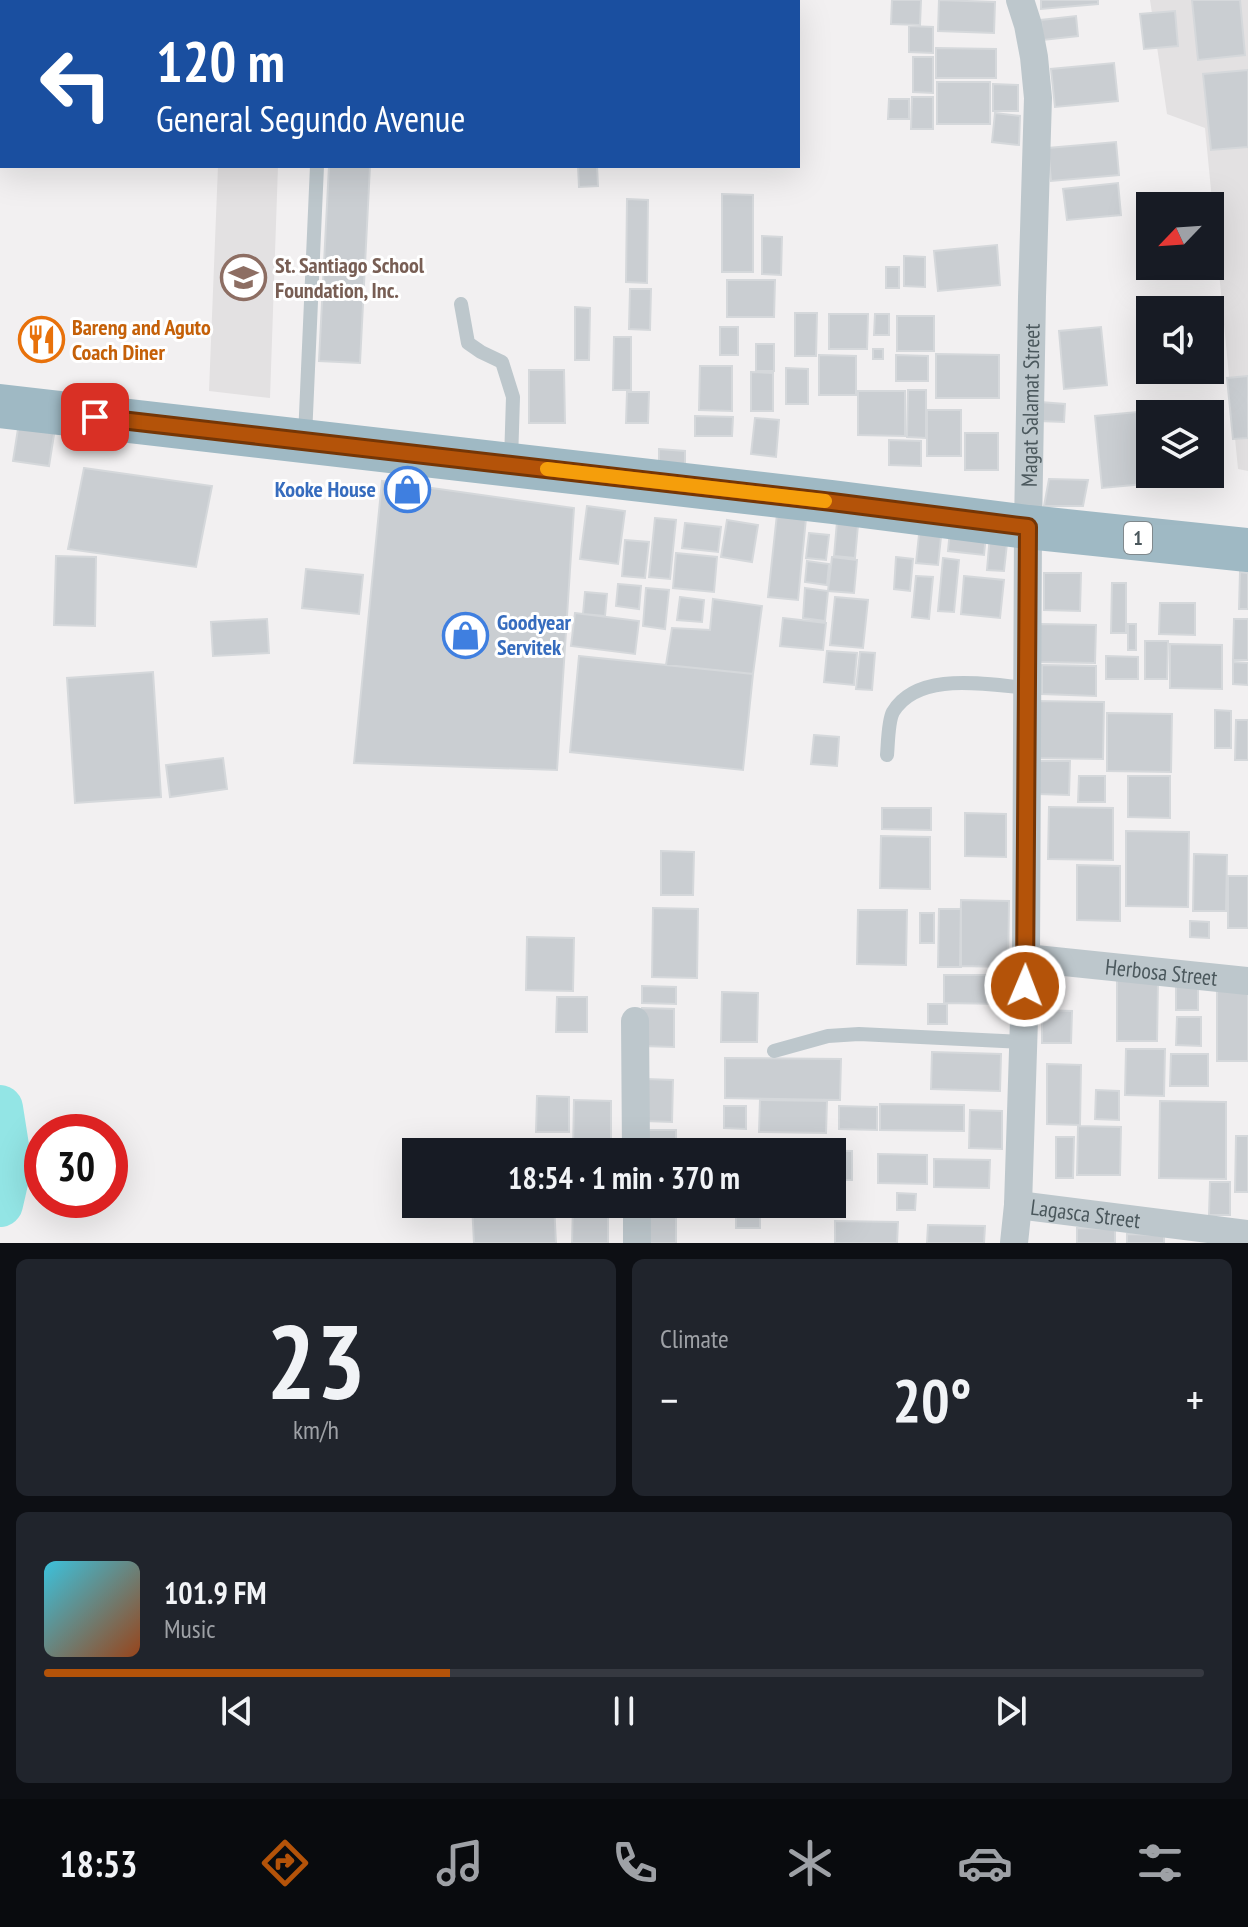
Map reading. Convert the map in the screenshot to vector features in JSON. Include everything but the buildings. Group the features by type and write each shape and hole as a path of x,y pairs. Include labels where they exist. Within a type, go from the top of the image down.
{"highway":[{"name":"1","path":"0,406 1248,550"}],"street":[{"name":"Magat Salamat Street","path":"1014,1243 1026,958 1028,527 1038,98 1028,25 1020,0"},
{"name":"Herbosa Street","path":"1026,958 1248,981"},
{"path":"635,1021 636,1138"},
{"name":"Lagasca Street","path":"1018,1205 1248,1234"},
{"path":"637,1218 637,1243"}],"lane":[{"path":"304,441 317,168"},
{"path":"461,304 468,343 502,362 513,397 511,465"},
{"path":"887,755 892,713 908,697 934,684 1028,688"},
{"path":"774,1051 828,1036 859,1034 1023,1042"}],"shaded area":[{"path":"1150,0 1248,0 1248,471 1238,469 1224,296 1221,296 1220,280 1224,280 1224,192 1211,192 1205,128 1167,114"},
{"name":"St. Santiago School Foundation, Inc.","path":"218,168 278,168 270,398 209,391"}],"waterway":[{"path":"0,1108 9,1165 0,1204"}],"slow traffic":[{"path":"547,469 825,501"}],"place":[{"name":"St. Santiago School Foundation, Inc.","path":"244,278"},
{"name":"Bareng and Aguto Coach Diner","path":"41,340"},
{"name":"Kooke House","path":"407,489"},
{"name":"Goodyear Servitek","path":"466,635"}],"route":[{"path":"95,417 1028,527 1025,986"}]}
